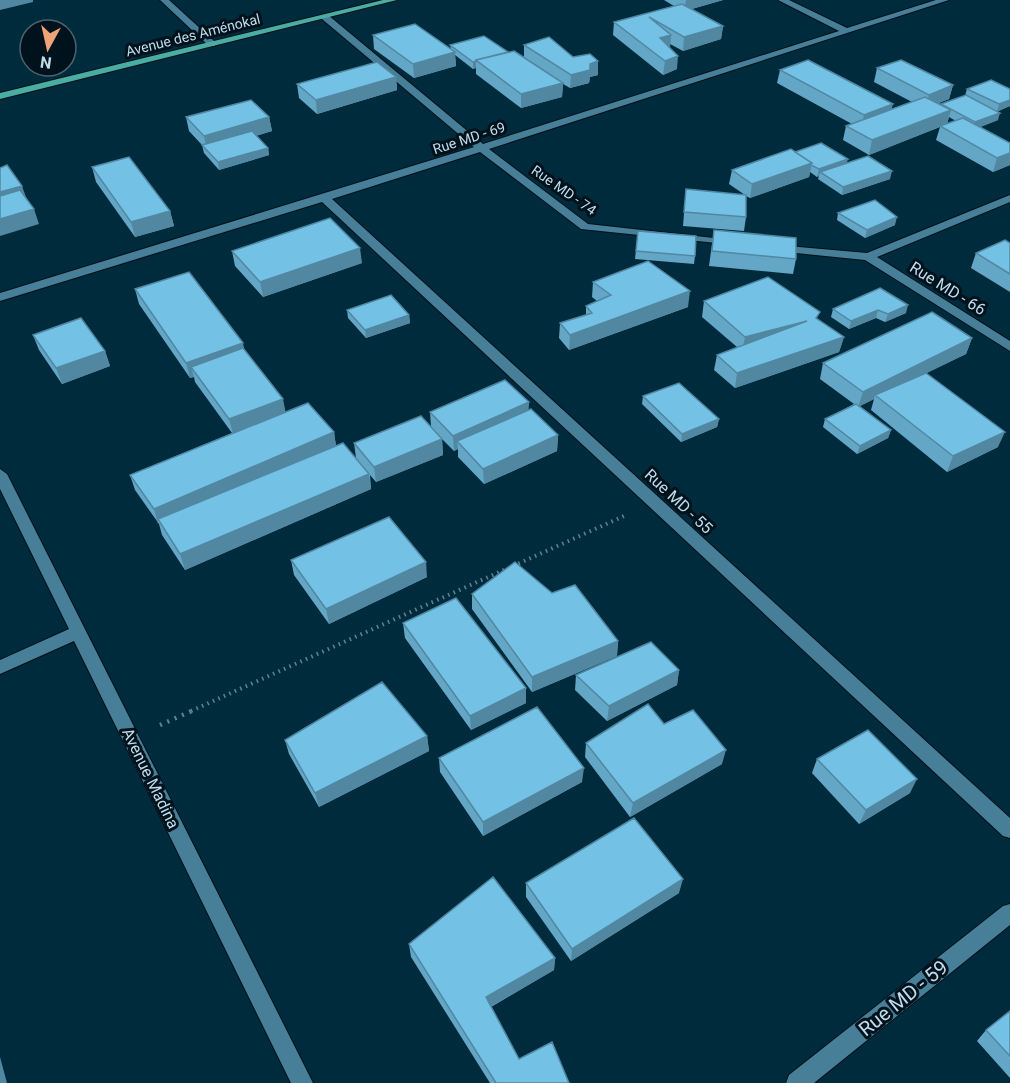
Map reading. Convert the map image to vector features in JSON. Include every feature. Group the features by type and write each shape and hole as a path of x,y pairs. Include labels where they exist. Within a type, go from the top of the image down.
{"main road":[{"name":"Avenue des Aménokal","path":"0,96 393,0"}],"street":[{"path":"164,0 212,44"},
{"path":"782,0 846,31"},
{"name":"Rue MD - 69","path":"0,297 324,198 945,0"},
{"name":"Rue MD - 74","path":"325,17 482,148 585,227 868,257 1010,198"},
{"name":"Rue MD - 55","path":"324,198 1010,830"},
{"name":"Rue MD - 66","path":"868,257 1010,347"},
{"name":"Avenue Madina","path":"0,474 302,1083"},
{"path":"0,667 78,632"},
{"name":"Rue MD - 59","path":"797,1083 1010,913"}],"path":[{"path":"131,738 654,502"}],"building":[{"path":"682,4 723,26 684,37 649,17 671,35 660,38 678,56 665,61 614,22"},
{"path":"415,24 455,52 413,64 373,35"},
{"path":"484,36 508,52 473,62 450,45"},
{"path":"549,37 573,57 590,54 598,61 590,64 590,70 571,75 524,45"},
{"path":"514,51 563,83 521,94 476,60"},
{"path":"808,60 893,104 864,115 780,70"},
{"path":"901,60 953,85 929,95 877,68"},
{"path":"377,62 396,77 316,100 297,84"},
{"path":"991,80 1010,89 1010,100 999,104 967,89"},
{"path":"966,95 1000,113 975,122 941,104"},
{"path":"925,97 951,110 872,140 846,126"},
{"path":"251,100 269,117 204,136 186,117"},
{"path":"963,118 1010,143 1010,153 997,158 940,126"},
{"path":"252,131 268,148 218,162 202,145"},
{"path":"821,143 848,159 819,169 795,152"},
{"path":"791,149 812,163 752,184 732,170"},
{"path":"868,156 892,171 843,187 820,172"},
{"path":"129,157 170,211 131,222 92,167"},
{"path":"7,165 22,186 0,192 0,168"},
{"path":"686,189 746,195 746,217 684,212"},
{"path":"20,190 34,209 0,219 0,196"},
{"path":"875,200 897,217 867,230 838,213"},
{"path":"330,218 360,248 260,282 232,251"},
{"path":"714,230 796,238 796,259 712,251"},
{"path":"638,231 696,236 695,256 636,251"},
{"path":"1005,240 1010,243 1010,274 976,253"},
{"path":"648,261 690,291 570,335 560,323 592,313 586,306 611,295 593,282"},
{"path":"189,272 243,343 186,363 135,289"},
{"path":"768,277 820,312 816,318 844,337 737,373 717,355 807,321 745,337 704,301"},
{"path":"880,288 908,305 888,314 878,310 851,321 833,309"},
{"path":"391,295 409,315 365,330 347,310"},
{"path":"932,312 972,338 863,392 823,363"},
{"path":"81,318 105,351 56,368 33,335"},
{"path":"243,348 283,399 229,419 191,367"},
{"path":"926,373 1005,432 953,456 875,395"},
{"path":"505,380 529,402 453,436 430,412"},
{"path":"679,383 719,419 682,434 643,396"},
{"path":"308,403 334,432 154,509 130,475"},
{"path":"856,404 891,430 860,446 825,419"},
{"path":"531,409 558,435 483,469 457,441"},
{"path":"421,416 442,439 374,467 354,443"},
{"path":"343,443 369,474 180,554 158,519"},
{"path":"389,517 426,562 326,609 291,560"},
{"path":"515,562 552,593 575,585 618,641 532,677 472,594"},
{"path":"456,598 526,688 470,716 403,623"},
{"path":"651,642 679,670 609,706 576,675"},
{"path":"382,682 427,736 315,793 285,740"},
{"path":"648,704 664,724 693,710 726,750 633,803 586,743"},
{"path":"537,707 584,768 483,822 439,758"},
{"path":"868,730 917,779 866,810 817,759"},
{"path":"634,818 683,879 572,949 526,883"},
{"path":"493,877 555,958 486,997 519,1059 552,1042 569,1083 496,1083 409,944"},
{"path":"1010,1011 1010,1056 986,1030"}]}
